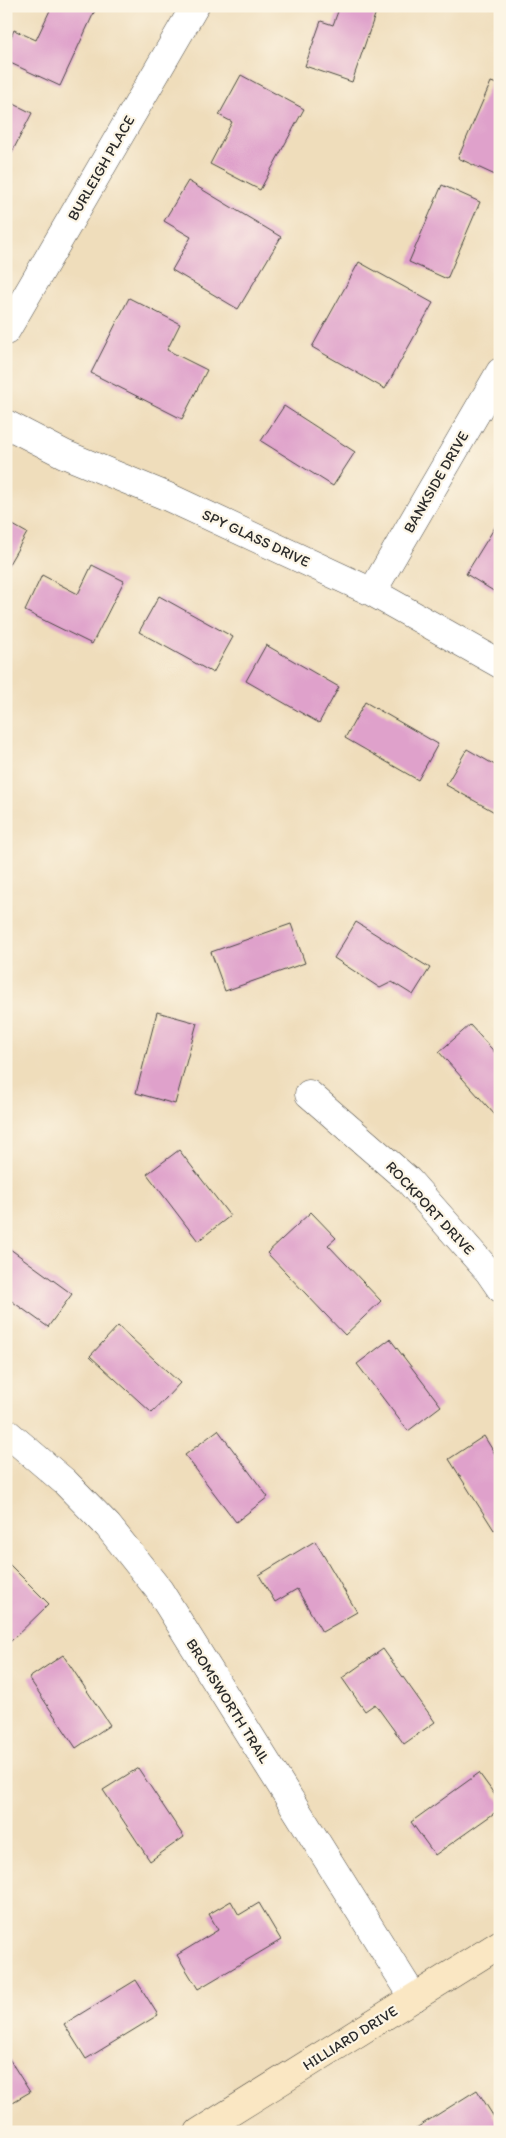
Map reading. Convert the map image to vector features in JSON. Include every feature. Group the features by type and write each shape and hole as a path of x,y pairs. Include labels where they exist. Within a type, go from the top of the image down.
{"street":[{"name":"BURLEIGH PLACE","path":"6,330 195,6"},
{"name":"BANKSIDE DRIVE","path":"372,592 500,372"},
{"name":"SPY GLASS DRIVE","path":"6,424 64,454 166,496 372,592 500,664"},
{"name":"ROCKPORT DRIVE","path":"309,1094 408,1180 489,1272 500,1288"},
{"name":"BROMSWORTH TRAIL","path":"6,1432 65,1482 108,1526 159,1590 414,1998"},
{"name":"HILLIARD DRIVE","path":"199,2132 500,1944"}],"building":[{"path":"52,6 97,6 60,86 6,61 6,48 14,30 36,40"},
{"path":"340,6 359,6 376,12 352,82 305,66 321,21 333,25"},
{"path":"241,75 304,109 260,190 210,164 232,122 219,115"},
{"path":"491,82 500,85 500,165 495,175 458,158"},
{"path":"6,100 32,113 6,164"},
{"path":"188,181 281,237 238,309 172,270 191,237 164,221"},
{"path":"442,185 480,202 447,279 409,262"},
{"path":"359,262 433,303 385,389 312,347"},
{"path":"129,298 180,324 167,350 207,370 182,419 91,373"},
{"path":"284,406 355,452 333,486 261,441"},
{"path":"500,519 500,595 466,574"},
{"path":"6,521 27,533 6,569"},
{"path":"92,565 124,581 92,644 25,611 42,575 78,594"},
{"path":"159,596 233,637 213,673 139,632"},
{"path":"266,645 339,687 319,723 246,681"},
{"path":"365,702 438,744 418,780 345,738"},
{"path":"467,749 500,768 500,815 446,785"},
{"path":"356,922 430,968 413,995 392,982 380,988 334,958"},
{"path":"291,924 305,963 225,991 211,952"},
{"path":"157,1012 197,1023 175,1104 136,1093"},
{"path":"470,1025 500,1058 500,1111 495,1115 439,1052"},
{"path":"179,1150 230,1216 198,1241 147,1174"},
{"path":"311,1212 336,1238 328,1245 381,1301 345,1335 267,1253"},
{"path":"6,1246 72,1294 48,1327 6,1297"},
{"path":"118,1326 180,1383 152,1413 90,1356"},
{"path":"390,1339 441,1406 408,1431 357,1364"},
{"path":"218,1430 268,1497 236,1522 185,1455"},
{"path":"484,1436 500,1462 500,1526 494,1530 449,1459"},
{"path":"315,1541 357,1612 322,1632 297,1589 275,1602 259,1575"},
{"path":"6,1561 49,1604 9,1643 6,1640 6,1623 9,1620 6,1616"},
{"path":"383,1649 435,1722 404,1744 375,1704 365,1711 342,1678"},
{"path":"63,1655 110,1725 76,1748 29,1678"},
{"path":"138,1768 184,1837 150,1861 103,1790"},
{"path":"479,1773 500,1802 500,1809 435,1855 411,1822"},
{"path":"231,1901 239,1915 259,1903 281,1940 198,1989 177,1955 218,1930 209,1914"},
{"path":"136,1980 158,2015 86,2059 64,2024"},
{"path":"8,2057 30,2092 6,2106 6,2058"},
{"path":"477,2090 499,2125 488,2132 414,2132 413,2130"}]}
